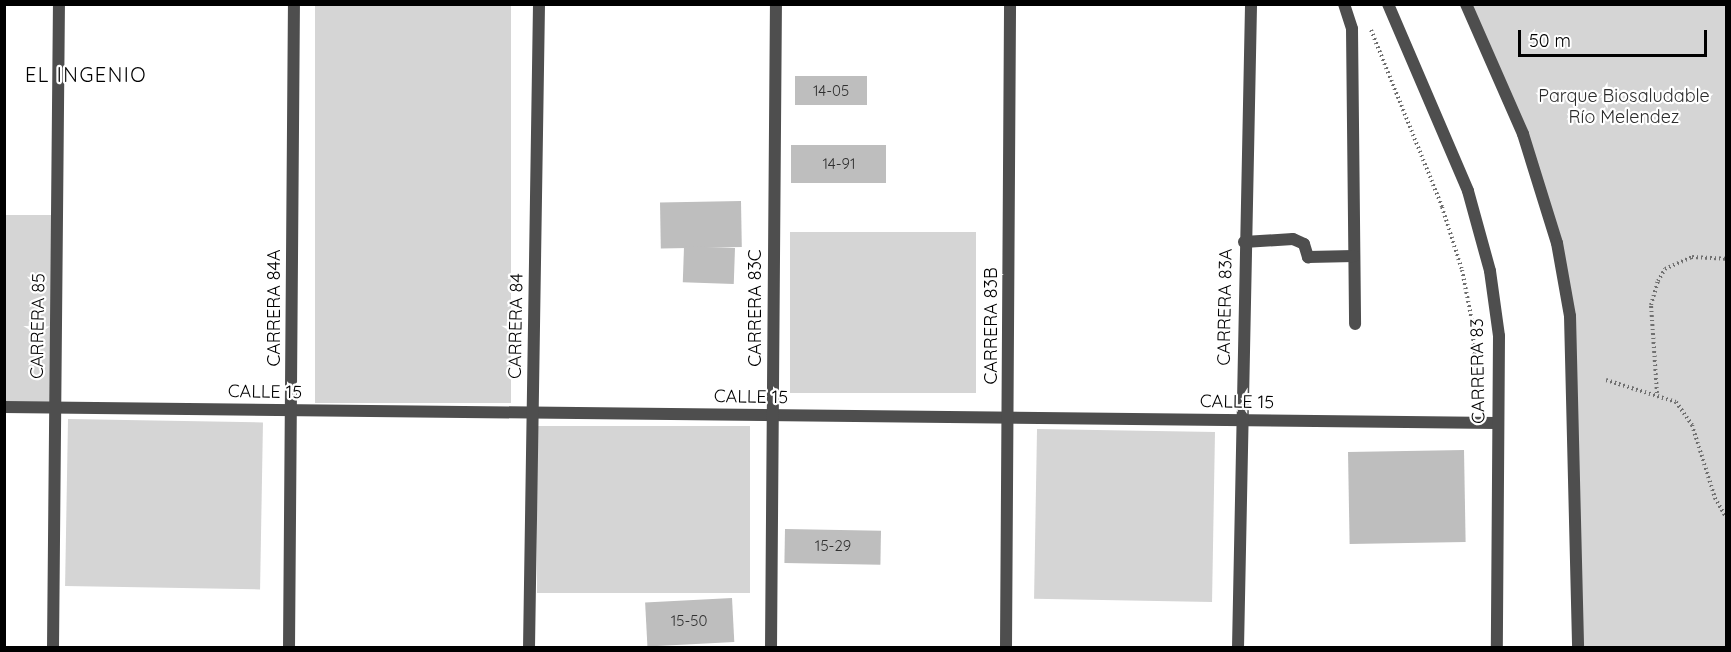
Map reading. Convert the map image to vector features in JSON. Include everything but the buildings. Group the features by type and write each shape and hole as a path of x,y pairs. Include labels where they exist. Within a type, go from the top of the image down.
{"street":[{"name":"CARRERA 85","path":"53,648 59,4"},
{"name":"CARRERA 84A","path":"289,648 294,4"},
{"name":"CARRERA 84","path":"529,648 539,4"},
{"name":"CARRERA 83C","path":"771,648 776,4"},
{"name":"CARRERA 83B","path":"1006,648 1010,4"},
{"name":"CARRERA 83A","path":"1238,648 1244,242 1251,4"},
{"path":"1344,4 1352,29 1355,324"},
{"name":"CARRERA 83","path":"1388,4 1468,191 1490,271 1499,336 1497,648"},
{"path":"1466,4 1523,134 1557,243 1570,315 1578,648"},
{"path":"1244,242 1293,239 1304,244 1308,257 1354,256"},
{"name":"CALLE 15","path":"4,407 1497,423"}],"path":[{"path":"1370,26 1442,207 1462,270 1472,321 1479,423"},
{"path":"1657,393 1651,314 1658,281 1665,269 1692,257 1726,259"},
{"path":"1606,380 1657,393 1676,402 1692,425 1715,498 1726,517"}],"green space":[{"path":"315,5 511,5 511,403 315,403"},
{"name":"Parque Biosaludable Río Melendez","path":"1466,5 1726,5 1726,647 1578,647 1570,316 1523,134"},
{"path":"5,215 57,215 57,407 5,407"},
{"path":"790,232 976,232 976,393 790,393"},
{"path":"68,419 263,422 260,589 65,586"},
{"path":"537,426 750,426 750,593 537,593"},
{"path":"1037,429 1215,432 1212,602 1034,599"}],"district":[{"name":"EL INGENIO","path":"86,74"}]}
